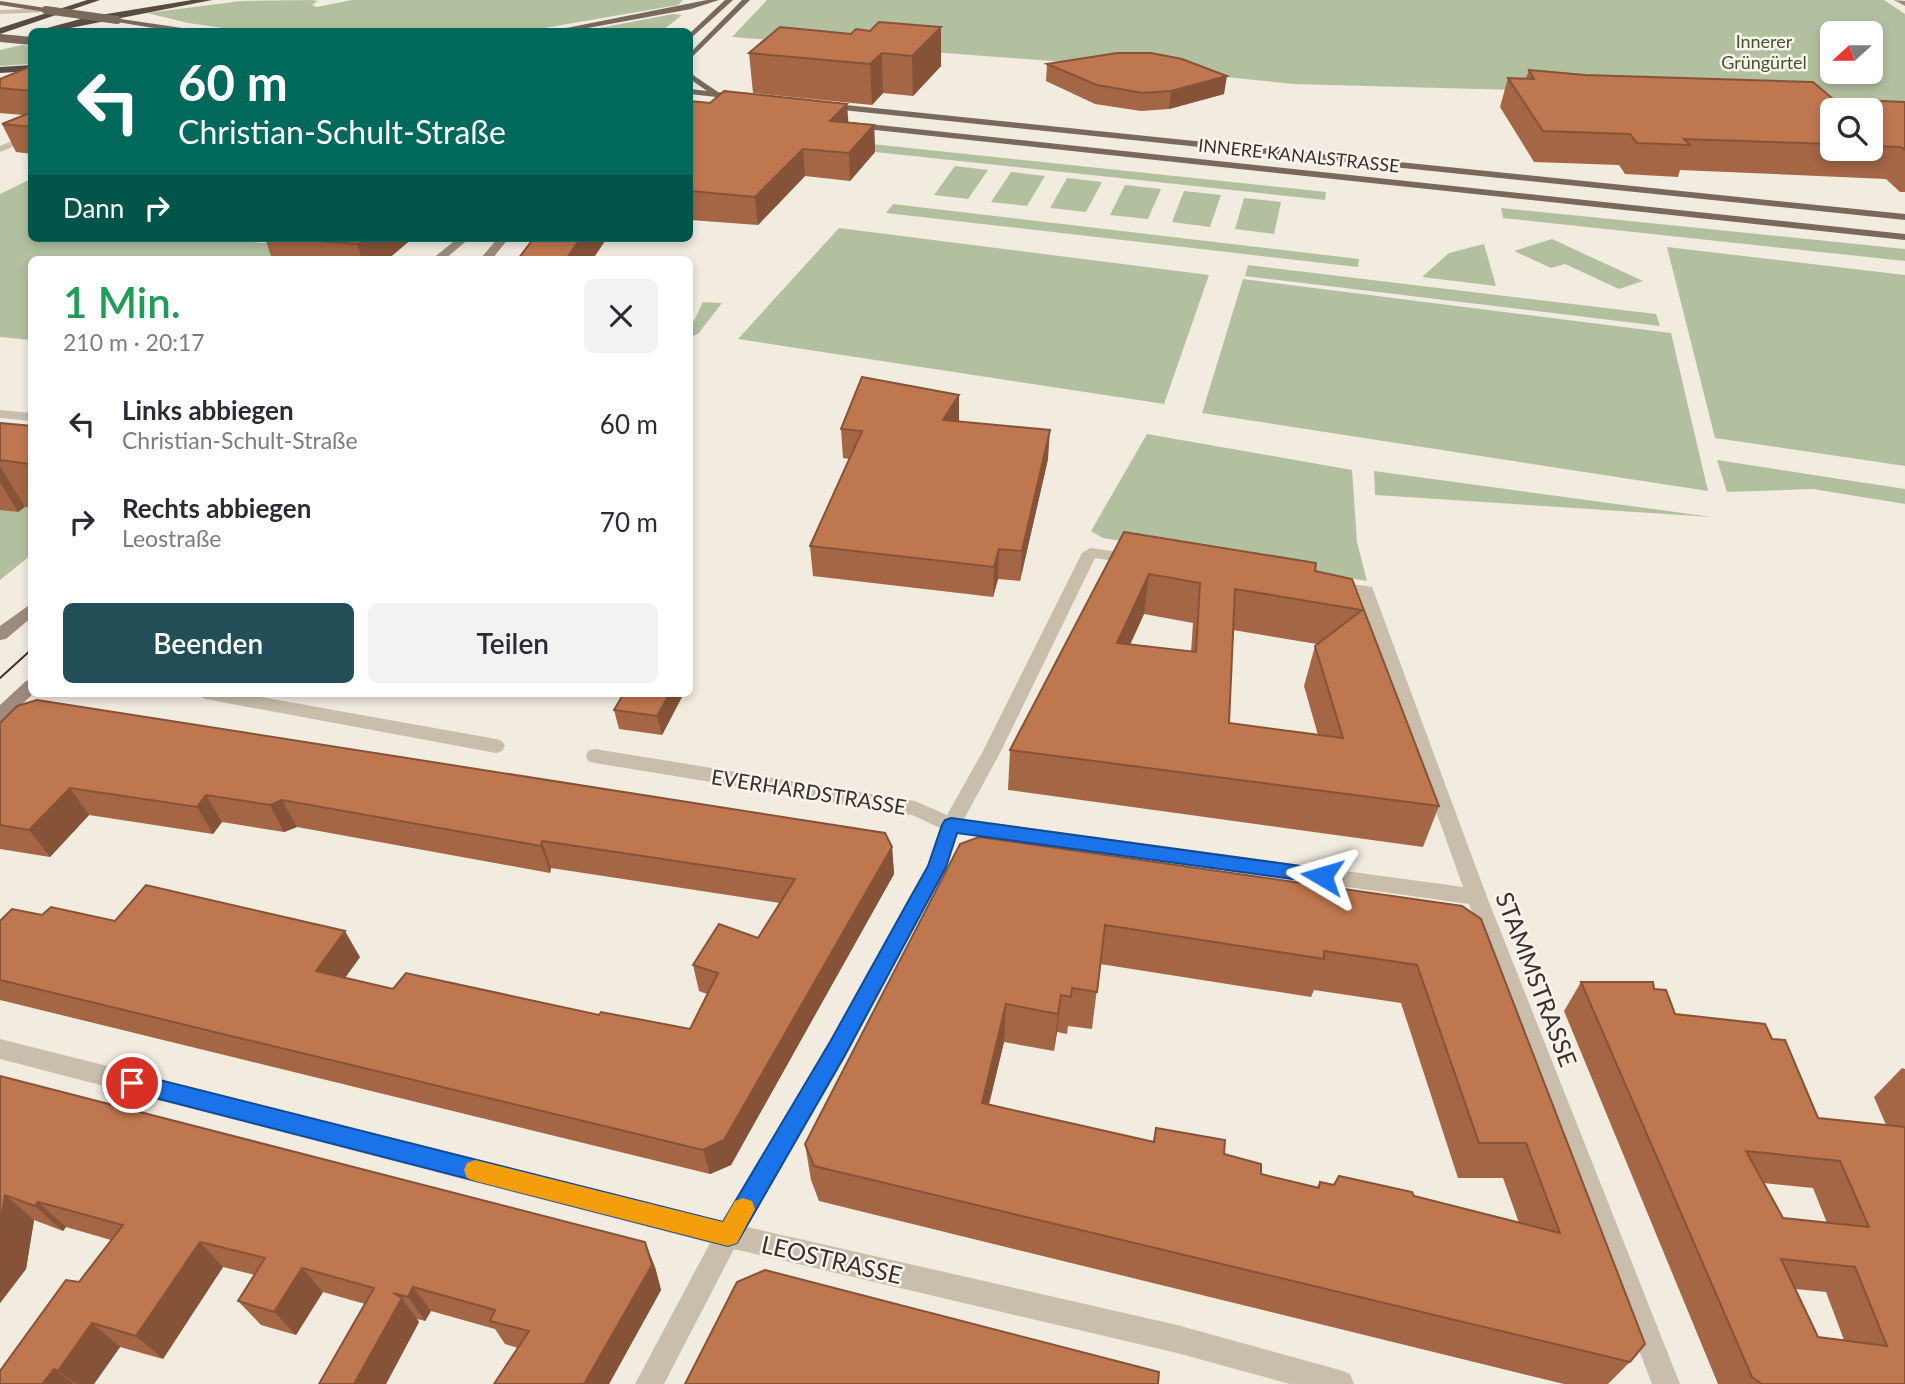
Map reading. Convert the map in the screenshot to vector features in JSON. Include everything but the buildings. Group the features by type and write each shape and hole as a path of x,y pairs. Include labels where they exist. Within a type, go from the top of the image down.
{"highway":[{"path":"0,31 96,0"},
{"path":"55,26 208,0"},
{"path":"48,28 112,6"},
{"path":"0,39 28,33"},
{"path":"0,70 28,68"}],"main road":[{"path":"573,28 691,7 715,0"},
{"path":"693,34 729,0"},
{"path":"693,54 746,0"},
{"path":"1898,0 1905,4"},
{"path":"0,3 170,28"},
{"path":"0,39 28,41"},
{"path":"693,77 721,95"},
{"path":"693,92 759,99"},
{"name":"INNERE KANALSTRASSE","path":"810,104 1905,217"},
{"name":"INNERE KANALSTRASSE","path":"845,125 1905,237"},
{"path":"1391,183 1461,180 1473,172"},
{"path":"442,256 460,242"},
{"path":"489,256 501,242"},
{"path":"0,635 28,611"},
{"path":"0,715 28,689"}],"street":[{"path":"0,12 46,10"},
{"path":"0,149 28,138"},
{"path":"0,414 28,417"},
{"path":"649,1384 728,1235 838,1049 937,867 951,825 992,751 1090,553 1145,560"},
{"name":"STAMMSTRASSE","path":"1311,583 1366,591 1477,897 1665,1384"},
{"path":"227,697 496,746"},
{"name":"EVERHARDSTRASSE","path":"595,757 915,808 951,825 1477,897"},
{"name":"LEOSTRASSE","path":"0,1049 728,1235 1177,1339 1340,1384"}],"green space":[{"path":"312,0 318,1 312,5 317,7 352,0 683,0 678,5 544,28 224,28 147,13 241,1"},
{"name":"Innerer Grüngürtel","path":"767,0 1884,0 1905,14 1905,120 1883,114 1883,98 1820,98 1820,107 1515,90 1293,84 1131,67 732,37"},
{"path":"673,14 682,15 666,28 600,28"},
{"path":"28,46 28,64 0,66 0,50"},
{"path":"872,144 1326,192 1325,200 866,151"},
{"path":"955,166 988,170 968,199 934,195"},
{"path":"1011,172 1045,176 1027,206 991,202"},
{"path":"1067,178 1102,182 1086,212 1050,208"},
{"path":"28,180 28,242 252,242 289,245 288,256 28,256 28,340 0,337 0,194"},
{"path":"1125,185 1161,189 1148,219 1110,215"},
{"path":"1184,191 1221,195 1210,227 1172,222"},
{"path":"1244,198 1281,202 1274,234 1235,229"},
{"path":"893,204 1359,259 1358,267 886,213"},
{"path":"1501,208 1905,249 1905,261 1503,218"},
{"path":"839,228 1209,275 1164,404 738,339"},
{"path":"1552,239 1643,281 1619,289 1565,264 1551,268 1514,251"},
{"path":"1484,244 1496,286 1422,277 1449,253"},
{"path":"1667,247 1905,275 1905,466 1715,438"},
{"path":"1248,265 1656,314 1660,326 1245,276"},
{"path":"1243,279 1671,333 1708,491 1202,413"},
{"path":"703,302 722,303 698,334 693,336 694,321"},
{"path":"1147,434 1352,470 1357,542 1367,581 1103,538 1091,531"},
{"path":"1717,460 1905,489 1905,504 1813,489 1727,492"},
{"path":"1374,471 1712,517 1375,495"},
{"path":"28,508 28,557 0,580 0,509 18,512"}],"tram line":[{"path":"0,678 28,653"}],"slow traffic":[{"path":"475,1170 728,1235 743,1209"}],"route":[{"path":"132,1083 728,1235 838,1049 937,867 951,825 1322,876"}]}
